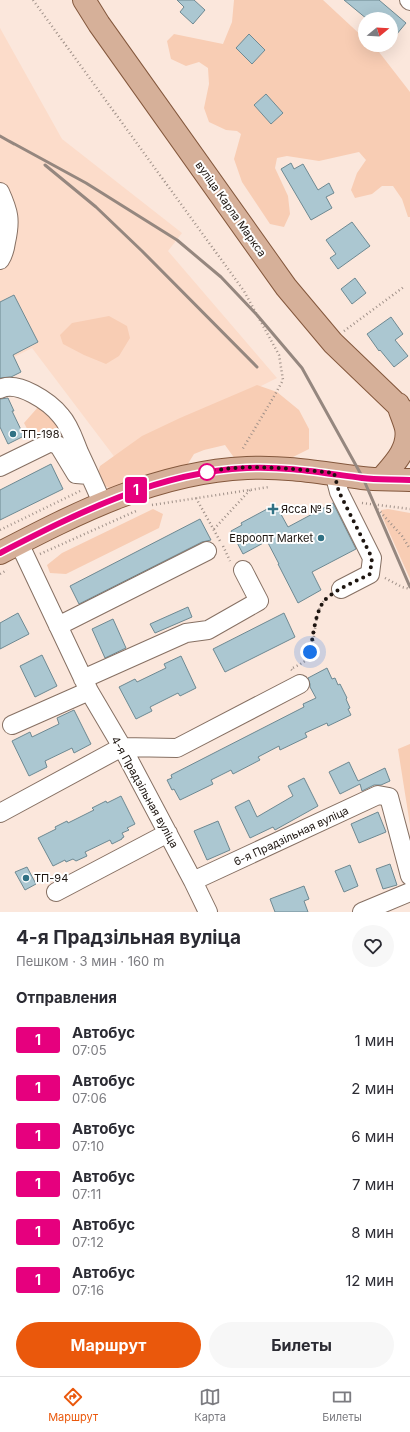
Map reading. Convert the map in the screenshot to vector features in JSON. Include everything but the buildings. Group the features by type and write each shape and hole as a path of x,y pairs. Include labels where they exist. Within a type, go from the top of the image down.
{"main road":[{"name":"вуліца Карла Маркса","path":"84,0 99,24 286,287 333,343 404,410 406,429 405,448 380,479"},
{"path":"15,552 102,503 166,480 207,472 248,468 295,469 337,483 363,478 410,480"}],"street":[{"path":"0,192 7,207 10,227 4,254 0,260"},
{"path":"0,388 6,386 25,389 47,403 62,416 72,434 102,503"},
{"path":"0,467 51,442 59,446 76,474 89,475"},
{"path":"337,483 372,558 370,574 341,589"},
{"path":"58,626 207,551"},
{"name":"4-я Прадзільная вуліца","path":"15,552 58,626 86,685 122,747 194,881 208,912"},
{"path":"12,725 186,633 208,630 259,601 244,570"},
{"path":"0,812 122,747 177,748 300,684"},
{"name":"6-я Прадзільная вуліца","path":"194,881 378,795 389,797 410,876"},
{"path":"56,892 168,833"},
{"path":"362,912 410,892"}],"path":[{"path":"33,0 244,291 279,355 282,380 242,450"},
{"path":"340,333 405,286"},
{"path":"337,483 356,503 410,509"},
{"path":"148,506 271,487"},
{"path":"214,529 251,489"},
{"path":"196,498 231,563 244,570"},
{"path":"375,505 402,536 410,549"},
{"path":"0,574 15,552 141,509"},
{"path":"370,570 402,587 410,589"},
{"path":"300,684 291,669 307,660 320,608 325,600 341,589"}],"shaded area":[{"path":"234,0 323,0 358,32 358,52 379,52 410,92 410,217 408,217 402,199 393,186 382,186 372,194 355,198 351,190 357,173 366,160 359,152 319,161 287,156 277,158 275,168 288,196 290,214 284,227 270,224 242,182 234,159 241,134 237,131 226,130 209,122 204,108 209,84 208,68 199,62 186,66 171,59 167,41 174,34 223,44 232,22"},
{"path":"0,28 62,139 182,233 168,251 277,378 116,459 32,348 0,364"},
{"path":"109,316 127,326 130,338 119,356 106,364 63,344 60,335 72,323"},
{"path":"257,385 277,392 299,410 309,429 309,449 293,457 235,459 225,445 194,454 186,467 111,489 95,481 100,466 142,436"},
{"path":"39,406 63,427 57,433 36,441 31,436 24,423"},
{"path":"153,509 163,514 159,528 66,574 50,573 47,565 62,553"},
{"path":"388,509 410,513 410,579 382,516 381,510"},
{"path":"410,744 410,825 398,749"}],"railway":[{"path":"0,136 14,144"},
{"path":"9,141 86,183 177,240 221,277 257,315 302,368 363,478 410,587"},
{"path":"45,165 96,207 142,251 257,367"}],"bus line":[{"name":"1","path":"0,553 102,503 166,480 192,474 248,468 295,469 363,478 410,480"}],"place":[{"name":"ТП-198","path":"13,434"},
{"name":"Ясса № 5","path":"273,509"},
{"name":"Евроопт Market","path":"321,538"},
{"name":"ТП-94","path":"26,878"}],"route":[{"path":"207,472 248,468 295,469 334,473 339,492 372,558 370,574 341,589 325,600 320,608 310,652"}]}
